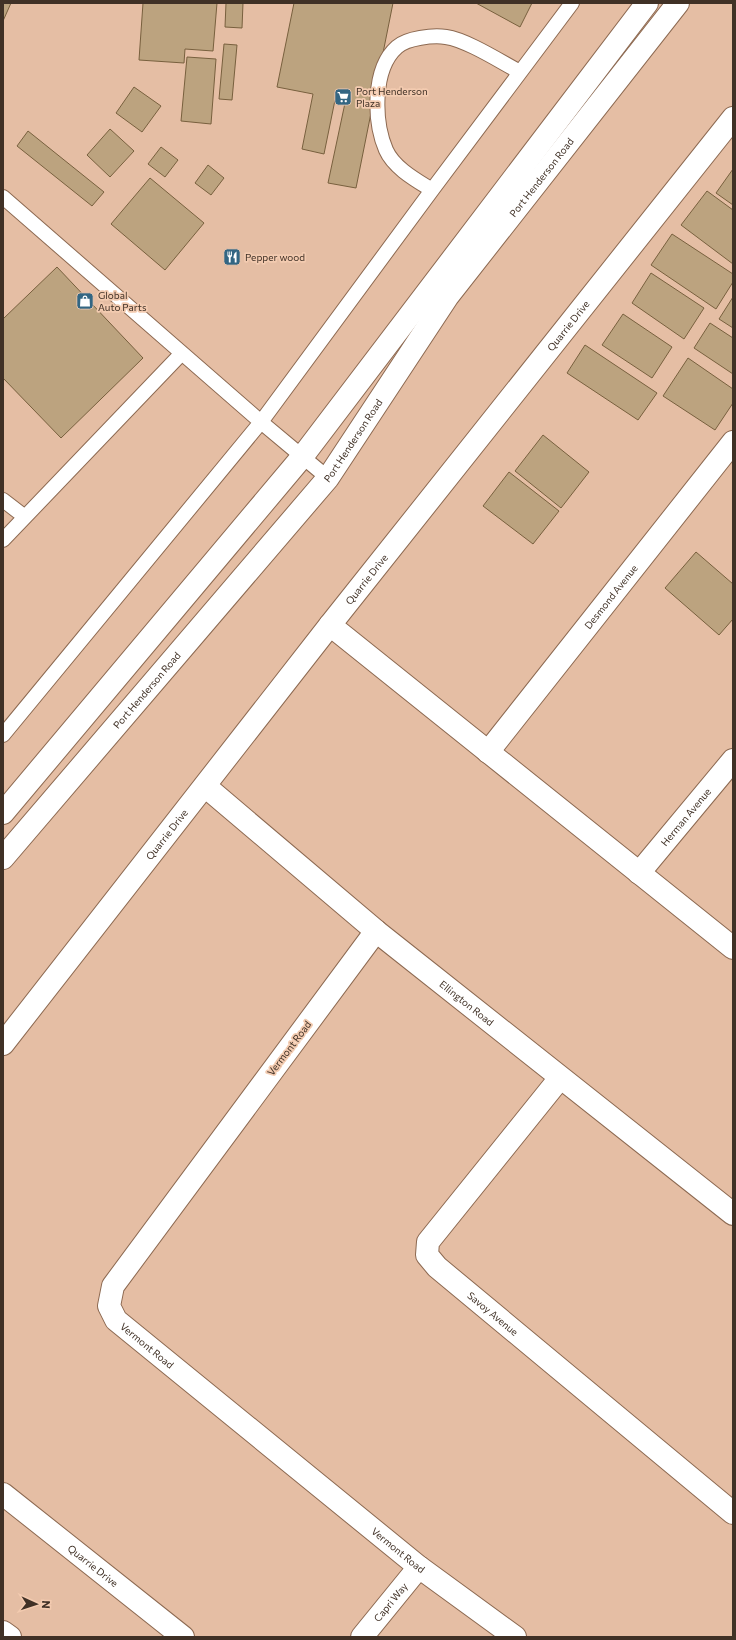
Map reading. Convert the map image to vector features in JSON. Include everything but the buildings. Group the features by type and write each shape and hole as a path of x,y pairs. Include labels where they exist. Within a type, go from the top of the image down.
{"street":[{"path":"3,813 302,457 647,3"},
{"name":"Port Henderson Road","path":"3,858 328,478 448,296 678,3"},
{"name":"Quarrie Drive","path":"3,1044 330,625 733,118"},
{"name":"Desmond Avenue","path":"488,752 733,442"},
{"path":"330,625 733,948"},
{"name":"Herman Avenue","path":"639,873 733,760"},
{"name":"Ellington Road","path":"205,786 376,931 733,1214"},
{"name":"Vermont Road","path":"376,931 113,1286 109,1306 116,1320 419,1567 515,1637"},
{"name":"Savoy Avenue","path":"560,1078 428,1242 427,1255 443,1272 733,1513"},
{"name":"Quarrie Drive","path":"3,1494 183,1637"},
{"name":"Capri Way","path":"362,1637 419,1567"},
{"path":"3,1632 10,1637"}],"lane":[{"path":"3,735 261,422 572,3"},
{"path":"432,190 403,171 387,152 381,133 377,99 385,62 397,46 423,37 447,37 467,45 520,72"},
{"path":"3,197 261,422 328,478"},
{"path":"3,540 182,353"},
{"path":"3,500 25,517"}],"place":[{"name":"Port Henderson Plaza","path":"343,97"},
{"name":"Pepper wood","path":"232,257"},
{"name":"Global Auto Parts","path":"85,301"}]}
